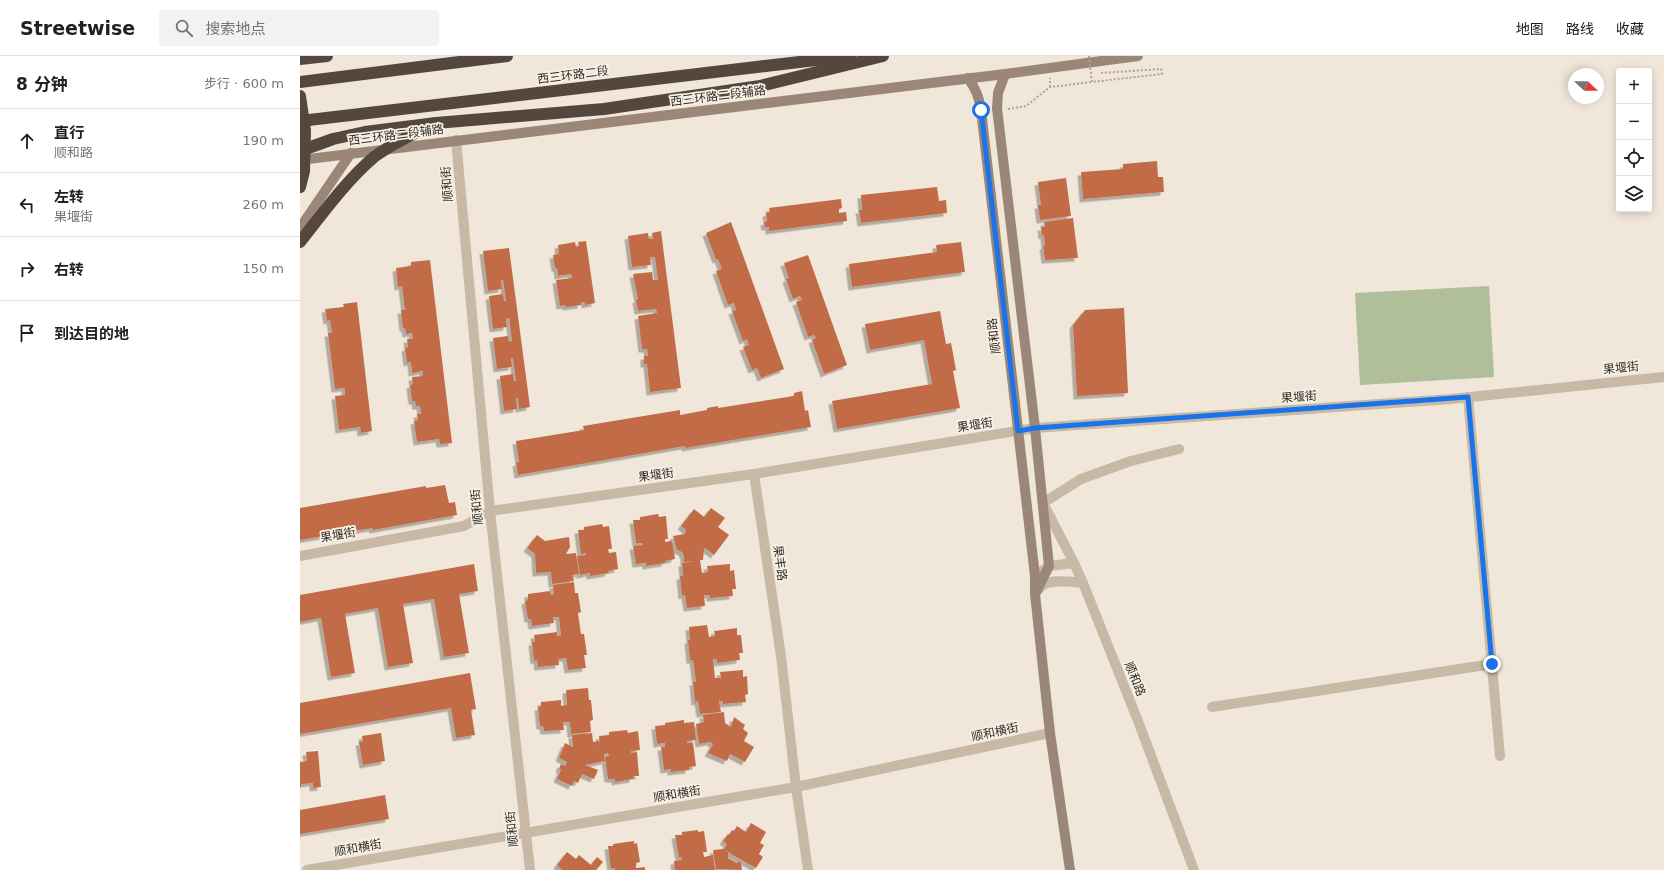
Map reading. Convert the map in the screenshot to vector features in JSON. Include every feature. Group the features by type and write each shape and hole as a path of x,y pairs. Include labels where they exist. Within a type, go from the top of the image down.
{"highway":[{"path":"300,59 327,56"},
{"path":"300,82 507,56"},
{"name":"西三环路二段","path":"300,122 850,56"},
{"path":"300,151 333,139 359,133 436,124 604,109 760,86 883,56"},
{"path":"300,96 305,130 304,171 300,187"},
{"path":"300,242 332,201 375,157 404,138 436,124"}],"street":[{"name":"西三环路二段辅路","path":"300,160 1005,74 1138,56"},
{"name":"顺和路","path":"1005,74 998,93 997,108 1035,428 1049,566"},
{"name":"顺和路","path":"968,78 979,97 1035,576 1035,594 1050,733 1070,870"},
{"name":"顺和街","path":"456,140 490,511 530,870"},
{"path":"300,228 351,153"},
{"name":"果堰街","path":"300,556 464,526 490,511 754,474 1035,428 1468,397 1664,377"},
{"path":"1468,397 1500,756"},
{"path":"1043,503 1081,479 1131,461 1179,449"},
{"name":"果丰路","path":"754,474 781,656 796,787"},
{"name":"顺和路","path":"1043,503 1083,583 1138,721 1194,870"},
{"path":"1035,576 1049,566 1074,563"},
{"path":"1035,594 1049,566"},
{"path":"1035,594 1043,584 1069,581 1083,583"},
{"path":"1212,707 1492,664"},
{"name":"顺和横街","path":"307,870 796,787 1050,733"},
{"path":"796,787 808,870"}],"path":[{"path":"1089,56 1092,82"},
{"path":"1008,109 1026,106 1050,86 1162,74 1161,69 1101,73"}],"green space":[{"path":"1489,286 1494,377 1360,385 1355,293"}],"building":[{"path":"1157,161 1158,177 1163,177 1164,192 1083,199 1081,172 1123,169 1123,164"},
{"path":"1066,178 1071,216 1040,220 1038,205 1041,205 1038,182"},
{"path":"937,187 939,201 946,200 947,213 861,223 859,210 862,210 861,195"},
{"path":"841,199 842,208 839,209 839,213 846,212 847,221 769,231 769,227 765,227 764,222 767,221 766,213 770,212 769,208"},
{"path":"1073,218 1078,258 1045,260 1043,246 1045,246 1044,235 1042,236 1041,227 1045,227 1044,222"},
{"path":"731,222 784,369 761,378 757,368 752,370 743,347 749,345 747,339 743,341 732,311 736,310 734,303 728,305 716,271 722,269 718,259 716,260 706,233"},
{"path":"661,231 681,388 650,392 647,364 644,364 644,356 648,356 647,349 642,349 638,316 657,313 656,309 638,311 636,300 638,299 633,274 652,272 653,280 658,280 655,257 650,257 651,265 632,267 628,236 648,233 649,239 653,239 652,233"},
{"path":"586,241 595,303 585,305 585,302 581,302 581,305 566,307 565,305 560,306 556,280 572,278 571,274 558,276 553,255 559,254 558,245 575,242 576,247 579,246 578,242"},
{"path":"961,242 965,272 852,287 849,264 937,252 936,245"},
{"path":"509,248 530,407 519,409 518,398 516,398 517,409 504,411 500,376 513,374 514,381 516,381 513,358 511,358 512,367 497,369 493,338 508,336 509,342 512,341 509,318 506,319 507,327 493,329 489,296 503,294 504,301 506,301 503,280 501,280 502,289 488,291 483,251"},
{"path":"808,255 847,365 824,374 812,340 816,338 814,335 808,337 796,302 802,300 800,296 793,299 786,279 789,278 784,263"},
{"path":"430,260 452,443 440,444 439,439 417,442 414,421 418,420 417,414 421,414 420,406 416,406 415,401 412,401 410,385 413,384 412,377 423,376 423,371 412,373 411,362 407,363 405,348 408,347 407,339 413,339 412,333 406,334 405,328 403,328 401,310 405,310 402,286 398,287 396,268 411,266 411,262"},
{"path":"357,302 372,431 361,433 360,427 339,430 335,396 345,395 345,388 335,389 328,333 332,333 330,320 327,321 325,309 344,307 343,304"},
{"path":"1124,308 1128,393 1077,396 1073,325 1085,310"},
{"path":"940,311 946,344 951,343 956,370 953,371 960,408 837,429 832,401 932,384 924,340 870,350 865,324"},
{"path":"802,391 805,411 808,410 811,427 685,448 685,446 518,475 516,463 519,462 516,441 584,430 583,426 680,410 680,415 707,410 707,408 718,406 718,408 794,396 794,393"},
{"path":"445,485 449,503 455,502 457,515 373,530 372,528 300,540 300,508 426,486 426,488"},
{"path":"711,508 725,518 718,527 729,535 714,555 705,548 704,549 703,560 700,560 702,573 708,572 707,566 730,564 730,571 734,570 736,589 732,589 733,596 710,598 710,595 704,595 705,606 687,608 685,595 682,596 680,576 683,576 682,563 694,561 684,562 684,556 682,552 677,550 673,536 685,534 686,530 681,526 694,509 704,517"},
{"path":"658,514 659,517 666,516 668,539 665,539 665,542 672,541 675,559 665,561 665,563 646,566 646,563 636,564 633,546 643,545 642,543 636,543 633,520 640,520 640,517"},
{"path":"602,524 603,527 609,526 612,549 608,549 609,553 616,552 618,569 608,571 609,573 590,576 590,573 580,575 577,556 586,555 586,553 581,554 578,530 584,530 584,527"},
{"path":"537,535 545,541 569,537 570,547 566,554 576,553 579,574 572,575 574,581 552,584 551,572 536,573 535,554 527,548"},
{"path":"474,564 478,591 459,594 469,653 444,657 434,599 403,604 413,663 388,667 378,608 345,614 355,673 331,677 321,618 300,622 300,595"},
{"path":"574,582 575,593 578,593 581,612 578,613 581,634 584,634 587,655 584,655 586,668 568,670 566,658 558,659 559,665 538,667 537,660 534,661 532,642 535,642 534,635 557,632 557,636 561,635 559,617 553,617 554,623 532,626 531,619 528,619 525,601 528,600 528,594 550,591 551,595 554,594 553,585"},
{"path":"707,625 709,637 715,636 714,631 737,628 737,635 741,635 743,653 739,653 740,660 717,663 717,659 713,659 715,678 721,678 720,672 743,670 743,677 747,676 748,694 745,695 746,702 723,704 723,701 719,701 721,712 700,714 698,701 695,702 693,682 696,682 693,660 690,660 688,640 690,640 689,627"},
{"path":"470,673 476,709 471,710 475,735 456,738 451,708 300,734 300,703"},
{"path":"588,688 593,720 590,721 591,732 571,734 570,722 563,722 564,730 544,731 543,726 540,726 538,707 541,707 541,702 561,700 561,706 567,705 566,690"},
{"path":"724,712 725,723 731,727 734,717 745,725 743,729 748,733 744,741 754,747 745,762 730,754 727,761 708,753 713,744 710,742 699,744 696,724 704,722 703,715"},
{"path":"684,720 684,723 694,722 696,740 687,741 687,743 693,743 696,766 689,767 689,770 671,772 671,769 664,770 661,747 665,747 665,743 657,744 655,726"},
{"path":"627,730 628,733 638,731 640,750 631,751 631,753 637,752 639,776 633,776 633,779 615,782 615,779 608,779 605,757 609,756 608,753 604,754 605,761 585,765 598,770 594,779 582,774 578,783 574,781 572,786 557,779 561,770 559,769 561,764 565,766 567,762 559,758 565,743 573,747 572,735 592,733 593,742 599,741 600,749 599,736 609,735 609,732"},
{"path":"381,733 385,761 363,765 359,742 363,742 362,736"},
{"path":"318,751 321,787 313,788 313,783 301,784 300,788 300,762 307,761 306,752"},
{"path":"385,795 389,819 300,834 300,810"},
{"path":"751,823 766,832 760,843 764,845 759,854 763,857 756,868 724,849 727,844 723,841 732,830 734,831 737,826 746,832"},
{"path":"698,830 698,832 704,831 707,852 703,852 704,857 713,855 715,870 675,870 674,861 682,860 682,857 679,857 675,835 682,835 682,832"},
{"path":"634,841 634,844 637,843 640,862 636,863 636,868 645,867 645,870 611,869 608,846"},
{"path":"724,849 728,852 728,858 737,863 739,861 741,863 742,870 716,869 713,850"},
{"path":"567,852 576,859 579,855 591,865 597,857 603,862 596,870 562,870 557,865"}],"route":[{"path":"981,110 1018,431 1035,428 1468,397 1492,664"}]}
